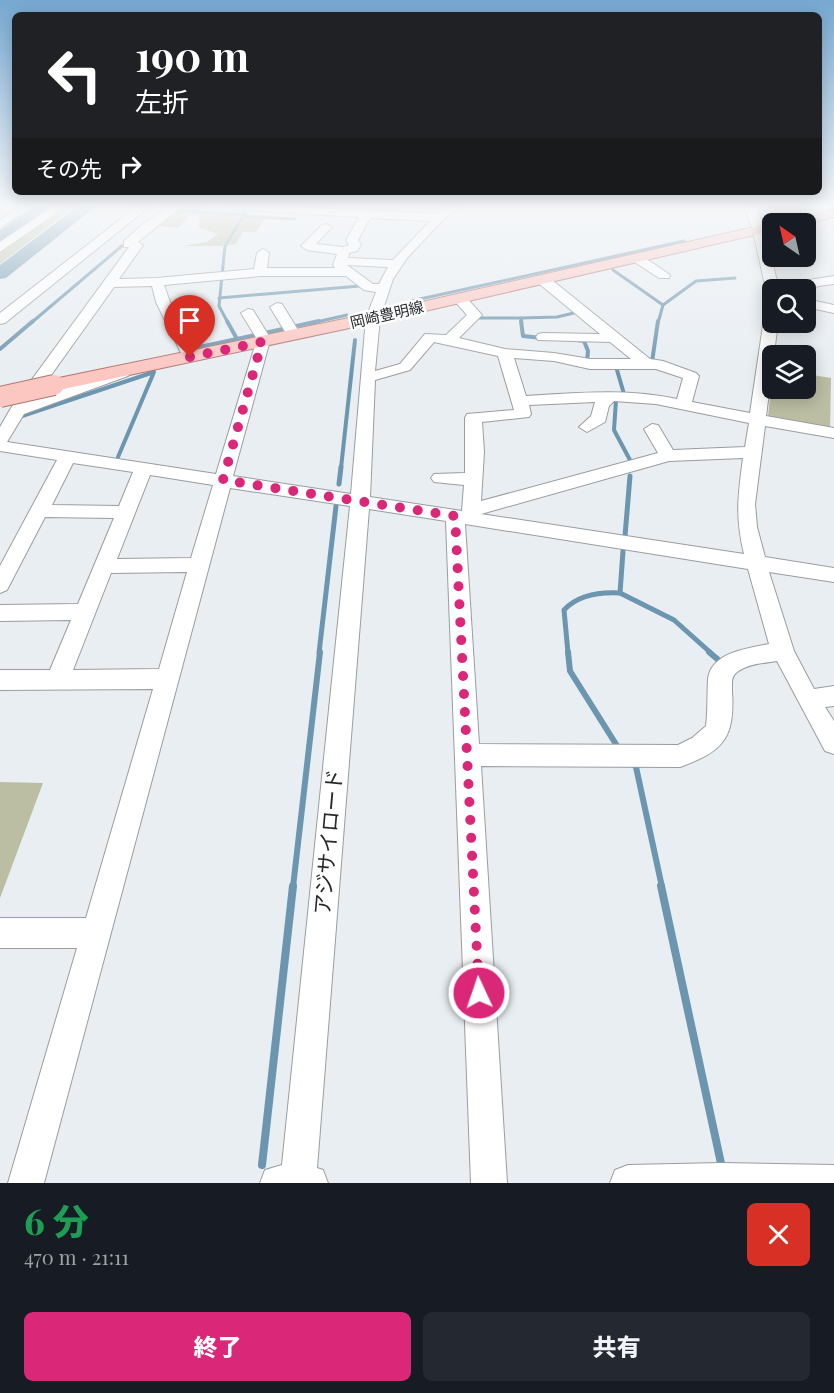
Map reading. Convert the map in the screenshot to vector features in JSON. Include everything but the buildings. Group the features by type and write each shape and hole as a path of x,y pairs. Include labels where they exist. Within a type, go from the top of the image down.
{"main road":[{"name":"岡崎豊明線","path":"0,397 373,318 618,262"}],"street":[{"path":"0,320 73,262"},
{"path":"0,440 122,262"},
{"path":"254,276 259,262"},
{"path":"340,262 339,265 369,287 383,290"},
{"path":"385,262 397,264"},
{"path":"644,262 664,275"},
{"name":"アジサイロード","path":"298,1183 360,501 367,377 373,318 383,290 397,264"},
{"path":"110,283 349,272"},
{"path":"542,279 645,363"},
{"path":"816,283 834,280"},
{"path":"157,282 163,302 190,357"},
{"path":"449,340 476,315 459,298"},
{"path":"816,305 834,309"},
{"path":"277,307 294,335"},
{"path":"26,1183 198,565 263,341 248,313"},
{"path":"560,319 584,313"},
{"path":"769,333 745,514 757,564 783,651 808,700 834,743"},
{"path":"489,1183 466,755 467,515 473,479 473,418 523,414 502,352 499,335"},
{"path":"554,357 547,337 607,338 612,336"},
{"path":"367,377 389,374 409,366 430,337 502,352 554,357 590,364 658,364 691,375 683,404"},
{"path":"0,414 18,411 132,369"},
{"path":"587,427 598,418 601,405 610,396"},
{"path":"519,401 630,397 683,404 834,433"},
{"path":"652,429 668,456"},
{"path":"0,446 67,458 467,515 834,576"},
{"path":"467,515 668,456 753,452"},
{"path":"0,585 6,562 39,511 67,458"},
{"path":"58,679 143,469"},
{"path":"440,478 473,479"},
{"path":"39,511 127,512"},
{"path":"105,566 198,565"},
{"path":"0,613 86,612"},
{"path":"466,755 622,758 680,756 701,746 718,731 722,703 720,677 728,666 744,658 783,651"},
{"path":"2,685 58,679 166,679"},
{"path":"808,700 834,696"},
{"path":"0,933 97,933"},
{"path":"628,1183 722,1181 834,1183"},
{"path":"278,1183 310,1183"}],"green space":[{"path":"816,376 831,378 830,430 774,420 768,416 770,399 816,399"},
{"path":"0,782 43,783 0,898"}],"waterway":[{"path":"0,274 15,262"},
{"path":"31,323 103,262"},
{"path":"220,298 223,262"},
{"path":"411,301 588,262"},
{"path":"613,270 663,305"},
{"path":"663,305 696,281 735,278"},
{"path":"220,298 360,286"},
{"path":"220,298 219,306 228,323"},
{"path":"658,323 663,305"},
{"path":"521,318 557,317 578,312"},
{"path":"312,323 347,315"},
{"path":"480,318 521,318"},
{"path":"521,318 522,323"},
{"path":"0,349 33,321"},
{"path":"227,321 237,339"},
{"path":"237,339 319,321"},
{"path":"521,321 523,336 542,338"},
{"path":"652,362 658,321"},
{"path":"190,349 237,339"},
{"path":"341,468 355,340"},
{"path":"577,340 584,341 588,351 587,361 592,362"},
{"path":"617,370 624,394 616,400 614,430 631,462"},
{"path":"22,416 154,372 118,457"},
{"path":"339,484 341,467"},
{"path":"625,536 630,476"},
{"path":"319,653 336,506"},
{"path":"620,593 623,551"},
{"path":"568,653 564,610 583,598 605,593 620,593"},
{"path":"620,593 674,620 711,653"},
{"path":"293,887 320,652"},
{"path":"568,652 570,671 619,749"},
{"path":"709,652 722,663"},
{"path":"631,762 636,767 662,887"},
{"path":"262,1165 293,886"},
{"path":"661,886 722,1168"}],"route":[{"path":"190,357 262,342 223,480 455,516 479,993"}]}
